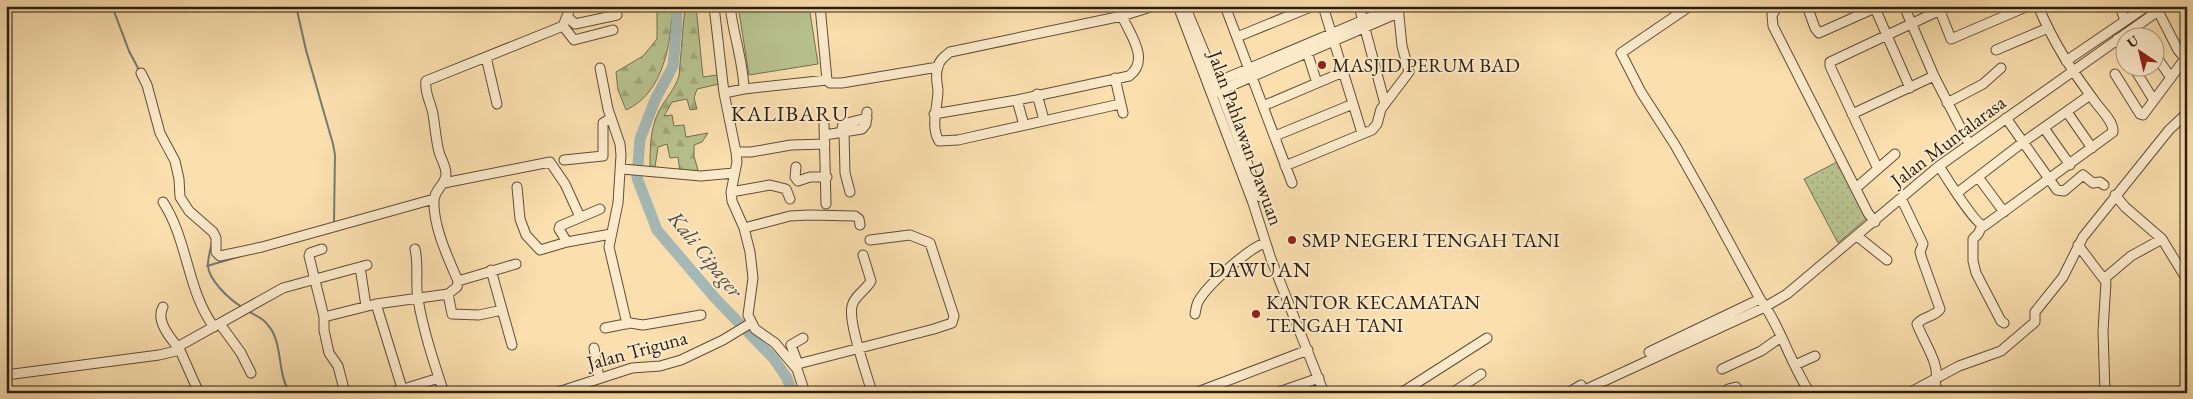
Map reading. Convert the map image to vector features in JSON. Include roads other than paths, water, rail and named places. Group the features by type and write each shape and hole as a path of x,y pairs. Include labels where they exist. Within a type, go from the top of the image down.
{"street":[{"path":"324,317 376,304 448,294 457,287 458,281 444,250 434,199 436,192 444,183 446,172 425,88 426,81 563,26 571,6"},
{"path":"714,6 724,94 737,162 731,192 732,201 744,228 750,252 753,278 748,315 749,324 775,343 796,364"},
{"path":"730,6 732,27 742,63 744,89"},
{"path":"820,6 827,80"},
{"path":"1120,104 958,140 939,140 936,136 934,114 937,105 938,67 945,56 956,50 1122,16 1154,6"},
{"name":"Jalan Pahlawan Dawuan","path":"1178,6 1214,88 1265,243 1324,393"},
{"path":"1185,6 1214,88 1260,197"},
{"path":"1237,37 1313,6"},
{"path":"1323,6 1362,134"},
{"path":"1359,6 1385,104"},
{"path":"1690,6 1621,53 1710,206 1762,303 1777,325 1781,337 1810,393"},
{"path":"1778,6 1772,15 1772,26 1832,144 1873,219"},
{"path":"1807,6 1815,28 1820,33 1875,7 1910,88"},
{"path":"1904,6 1934,76 1967,141"},
{"path":"1878,170 1830,62 1912,23 1938,8 1948,6"},
{"path":"1938,8 1951,39 2028,6"},
{"path":"2004,323 2000,321 1981,284 1973,262 1973,239 1983,226 2070,165 2113,132 2113,126 2069,67 2038,6"},
{"path":"2120,6 2125,21"},
{"path":"2069,67 2125,21 2147,6"},
{"path":"1227,7 1292,183"},
{"path":"1214,88 1364,24 1394,8 1409,72 1379,112 1375,127 1285,166"},
{"path":"2115,74 2140,114 2143,115 2186,58 2178,50 2157,9"},
{"name":"Jalan Muntalarasa","path":"2131,28 2157,9"},
{"path":"567,16 575,24 617,15"},
{"path":"934,114 1017,100 1132,74 1138,59 1138,50 1122,16"},
{"path":"563,26 574,40 613,30"},
{"path":"1996,50 2048,28"},
{"path":"1250,73 1306,52 1333,37"},
{"name":"Jalan Muntalarasa","path":"1590,384 1762,303 1787,294 1967,141 2006,118 2069,67 2116,39"},
{"path":"1306,52 1317,83"},
{"path":"486,57 497,104"},
{"path":"724,94 744,89 827,80 830,83 842,83 938,67"},
{"path":"600,68 611,118 626,170 611,234 610,254 627,324"},
{"path":"1948,103 1983,84 2001,68"},
{"path":"2166,71 2171,78"},
{"path":"140,72 147,85 160,133 175,161 180,196 189,211 213,232 216,238 216,250 219,255 262,247 434,199"},
{"path":"1263,106 1343,72"},
{"path":"1852,114 1934,76"},
{"path":"1115,78 1120,104 1124,113"},
{"path":"2140,78 2154,99"},
{"path":"1037,94 1044,120"},
{"path":"1957,193 2022,143 2090,95"},
{"path":"1017,100 1024,125"},
{"path":"1275,136 1353,104"},
{"path":"2067,112 2092,148"},
{"path":"1909,393 1959,366 2004,349 2035,322 2035,312 2063,276 2078,245 2115,195 2169,130 2187,113"},
{"path":"850,192 845,173 843,124 867,115"},
{"path":"564,160 603,156 603,123 611,118"},
{"path":"2006,118 2022,143 2060,192 2064,191 2083,174 2093,183 2100,183"},
{"path":"824,124 827,175 826,204"},
{"path":"2044,128 2070,165"},
{"path":"736,152 751,152 825,140 842,133"},
{"path":"1856,188 1894,154"},
{"path":"444,183 550,162 565,184 580,217"},
{"path":"1939,166 1983,226"},
{"path":"796,167 795,177 798,181 810,177 845,173"},
{"path":"626,170 701,176 734,173"},
{"path":"1978,178 2004,212"},
{"path":"731,192 770,185 786,189 790,199"},
{"path":"517,187 520,219 526,235 542,250 567,242 611,234"},
{"path":"2115,195 2125,207 2162,239 2174,262 2187,280"},
{"path":"1901,198 1923,244 1920,252 1940,309 1917,324 1933,362 1937,379 1934,384 1939,393"},
{"path":"163,202 171,217 187,260 202,310 241,353 251,374"},
{"path":"567,242 559,228 600,209"},
{"path":"744,228 790,216 809,215 855,216 859,219 860,225"},
{"path":"796,364 950,324 954,316 932,247 928,241 910,235 870,240"},
{"path":"1857,236 1888,260"},
{"path":"2105,278 2131,256 2162,239"},
{"path":"1196,314 1197,304 1207,289 1256,246 1265,243"},
{"path":"2078,245 2105,278 2107,286 2103,331 2105,393"},
{"path":"322,249 310,253 308,256 324,317 324,330 329,353 338,366 345,393"},
{"path":"416,249 418,299 444,393"},
{"path":"862,255 870,281 854,301 851,309 859,348 872,393"},
{"path":"458,281 516,264"},
{"path":"180,350 180,346 183,343 283,288 364,266 366,306"},
{"path":"491,270 512,345"},
{"path":"448,294 452,314 480,315 502,310"},
{"path":"376,304 402,388"},
{"path":"163,307 161,314 162,323 180,350 199,393"},
{"path":"605,328 627,324 643,325 701,315"},
{"name":"Jalan Triguna","path":"555,393 632,368 660,366 699,352 749,324"},
{"path":"1722,369 1761,351 1781,337"},
{"path":"803,338 791,345 805,393"},
{"path":"1401,393 1487,338"},
{"path":"594,348 599,378"},
{"path":"6,375 159,355 180,350"},
{"path":"1195,393 1308,350"},
{"path":"1795,365 1815,356"},
{"path":"1452,393 1481,374"},
{"path":"391,393 439,378"},
{"path":"1276,393 1319,378"},
{"path":"1568,393 1590,384"},
{"path":"1578,393 1590,384"},
{"path":"1728,388 1736,388 1740,393"}],"waterway":[{"path":"112,6 129,51 140,72"},
{"path":"296,6 335,155 334,222"},
{"name":"Kali Cipager","path":"676,6 677,24 673,66 655,100 640,139 637,178 657,230 715,298 774,359 787,378 792,393"},
{"path":"178,202 184,210"},
{"path":"212,241 208,259 211,276 226,294 242,307"},
{"path":"207,266 241,256"},
{"path":"248,311 263,320 272,331 276,339 283,376 290,393"}],"place":[{"name":"MASJID PERUM BAD","path":"1322,65"},
{"name":"SMP NEGERI TENGAH TANI","path":"1292,240"},
{"name":"KANTOR KECAMATAN TENGAH TANI","path":"1256,314"}],"district":[{"name":"KALIBARU","path":"790,113"},
{"name":"DAWUAN","path":"1260,269"}]}
